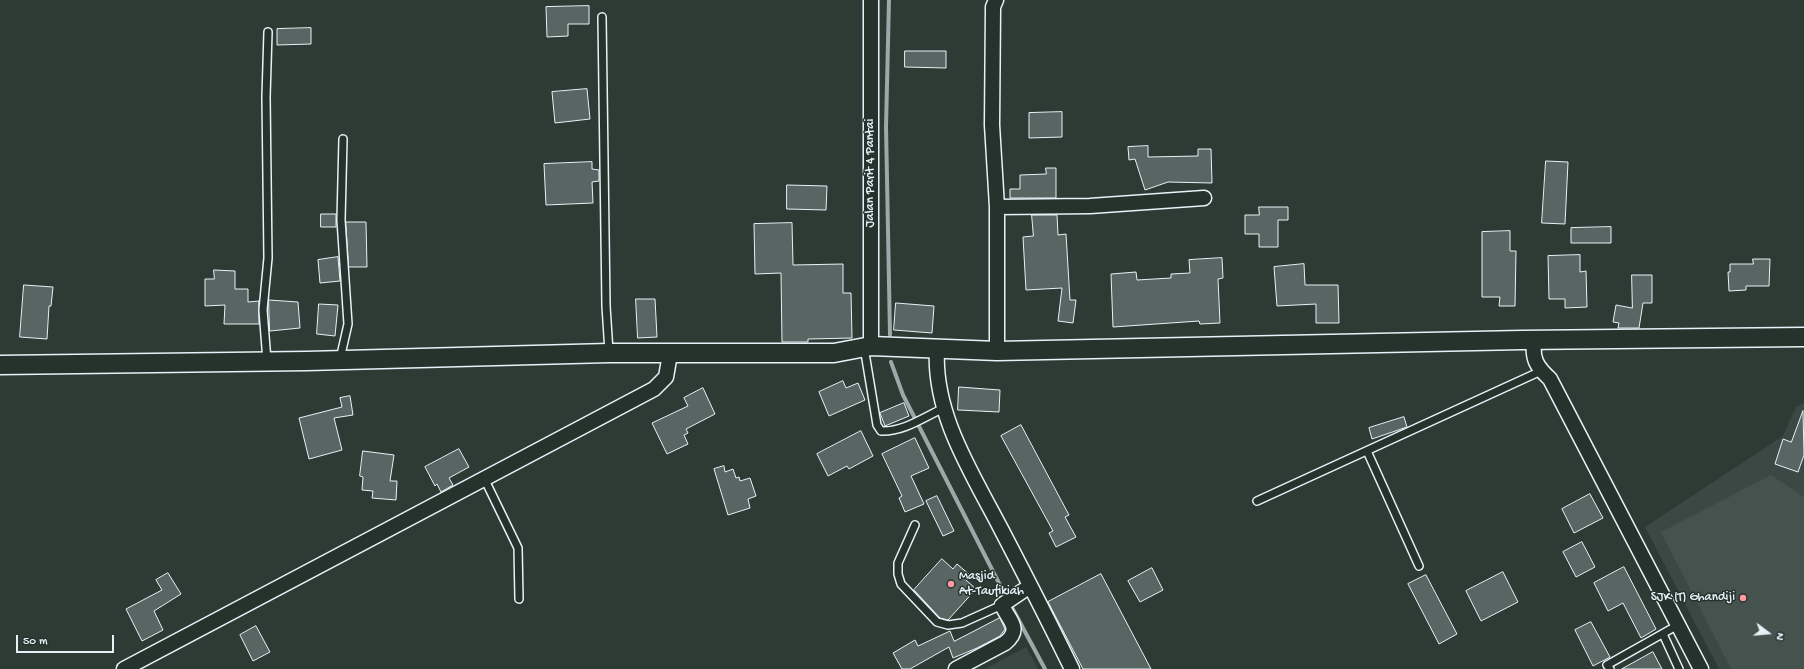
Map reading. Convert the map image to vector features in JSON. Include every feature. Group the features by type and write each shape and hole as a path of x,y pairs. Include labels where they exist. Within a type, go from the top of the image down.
{"street":[{"name":"Jalan Parit 4 Pantai","path":"868,346 871,0"},
{"path":"996,0 993,7 992,125 997,207 997,351"},
{"path":"997,207 1090,206 1204,198"},
{"path":"0,365 267,362 609,353 834,353 868,346 997,351 1534,340 1804,337"},
{"path":"1534,340 1532,351 1534,361 1541,371 1550,379 1701,669"},
{"path":"937,348 936,367 944,408 959,448 1072,669"},
{"path":"124,669 654,388 666,377 670,354"},
{"path":"956,669 1005,643 1011,638 1013,622 1008,601 1030,586"}],"lane":[{"path":"602,17 606,306 609,353"},
{"path":"267,362 263,310 268,258 266,97 268,32"},
{"path":"340,359 348,324 341,220 343,139"},
{"path":"868,346 877,425 881,431 891,431 911,424 944,408"},
{"path":"1257,501 1541,371"},
{"path":"1366,450 1419,566"},
{"path":"484,478 518,548 519,599"},
{"path":"915,525 898,563 898,574 901,584 937,622 948,625 962,623 1008,601"},
{"path":"1610,669 1607,665 1678,625"},
{"path":"1663,634 1679,669"}],"shaded area":[{"name":"SJK (T) Ghandiji","path":"1804,403 1804,669 1719,669 1645,527 1783,436 1796,407"},
{"name":"SJK (T) Ghandiji","path":"1771,475 1804,497 1804,669 1731,669 1661,532"},
{"path":"1026,647 1038,669 985,669"}],"building":[{"path":"589,6 589,24 568,24 568,36 547,37 546,7"},
{"path":"311,28 311,44 277,45 277,29"},
{"path":"905,51 946,51 946,68 905,67"},
{"path":"587,89 590,119 555,123 552,92"},
{"path":"1062,112 1062,137 1029,138 1029,113"},
{"path":"1148,146 1148,157 1198,156 1198,149 1211,149 1212,183 1168,182 1145,190 1135,159 1129,160 1128,147"},
{"path":"1546,161 1568,162 1565,224 1542,223"},
{"path":"592,162 592,169 599,170 599,181 592,182 593,203 546,205 544,164"},
{"path":"1046,168 1056,168 1056,198 1010,198 1010,189 1020,189 1020,175 1046,174"},
{"path":"787,185 827,186 826,210 787,209"},
{"path":"1259,207 1288,207 1288,220 1278,220 1278,247 1259,247 1259,234 1245,234 1245,215 1259,215"},
{"path":"321,214 336,214 336,227 321,227"},
{"path":"1032,215 1057,215 1058,235 1066,234 1070,300 1076,300 1073,323 1058,321 1062,288 1026,290 1023,237 1033,236"},
{"path":"346,222 366,222 367,267 349,267"},
{"path":"792,223 793,265 843,264 843,293 851,293 852,338 808,339 808,342 782,342 781,273 755,274 754,224"},
{"path":"1611,227 1611,243 1571,243 1571,228"},
{"path":"1510,231 1510,251 1516,251 1515,306 1499,306 1500,297 1482,297 1482,232"},
{"path":"1580,255 1580,272 1586,271 1587,307 1565,308 1565,299 1549,299 1548,256"},
{"path":"338,257 340,281 320,283 318,260"},
{"path":"1222,258 1223,278 1218,279 1220,323 1200,324 1199,321 1113,327 1111,274 1136,272 1137,280 1171,278 1171,274 1190,273 1189,260"},
{"path":"1753,259 1770,259 1769,286 1746,286 1746,290 1729,291 1728,272 1730,272 1730,264 1753,264"},
{"path":"1304,264 1305,285 1338,285 1339,323 1316,323 1316,304 1277,306 1274,267"},
{"path":"214,270 235,271 235,289 248,289 248,302 259,301 259,324 224,324 225,305 205,306 205,279 214,279"},
{"path":"1632,275 1652,275 1652,303 1643,303 1639,328 1618,328 1619,323 1613,322 1616,305 1632,308"},
{"path":"24,285 53,287 51,306 49,306 47,339 20,337"},
{"path":"636,299 655,299 657,337 638,338"},
{"path":"269,300 298,302 300,328 270,331"},
{"path":"896,303 934,306 932,333 894,330"},
{"path":"319,304 338,305 335,336 317,334"},
{"path":"843,381 846,388 858,383 865,400 829,416 819,392"},
{"path":"959,387 1000,390 999,412 958,410"},
{"path":"703,388 715,414 686,429 688,433 684,435 688,444 667,454 652,423 688,406 684,398"},
{"path":"350,396 353,415 334,418 342,450 309,459 299,418 342,407 340,398"},
{"path":"904,403 909,416 885,426 880,413"},
{"path":"1803,411 1804,455 1798,472 1775,464 1783,439 1791,442"},
{"path":"1404,417 1407,427 1372,439 1369,428"},
{"path":"1021,425 1069,515 1065,517 1076,537 1056,547 1049,533 1053,531 1001,436"},
{"path":"861,431 873,456 849,469 847,466 828,476 817,454"},
{"path":"915,438 929,468 911,476 924,504 905,512 899,498 902,496 882,454"},
{"path":"459,449 469,467 449,478 453,485 441,492 437,484 435,486 425,467"},
{"path":"363,451 394,455 390,481 397,481 396,500 372,498 373,491 362,490 363,477 360,476"},
{"path":"724,466 725,472 733,469 736,478 739,477 740,481 750,478 756,496 748,499 750,508 728,515 714,469"},
{"path":"1590,494 1603,518 1574,533 1562,509"},
{"path":"937,496 954,531 943,536 926,501"},
{"path":"1582,542 1595,567 1576,577 1563,552"},
{"path":"942,559 953,569 957,564 970,575 966,580 976,589 948,620 940,618 914,590"},
{"path":"1624,567 1656,629 1641,638 1623,603 1608,611 1594,583"},
{"path":"1152,568 1163,590 1140,602 1128,581"},
{"path":"1503,572 1518,602 1481,621 1466,591"},
{"path":"168,573 181,594 154,611 163,630 142,641 126,609 162,590 156,580"},
{"path":"1101,574 1151,669 1083,669 1048,602"},
{"path":"1426,575 1457,634 1439,644 1408,584"},
{"path":"1000,618 1005,629 1000,636 953,658 949,647 910,669 902,669 893,653 915,640 918,646 950,631 954,641"},
{"path":"1591,622 1610,657 1593,666 1575,630"},
{"path":"256,626 270,652 253,661 240,635"},
{"path":"1653,652 1662,669 1622,669"}],"waterway":[{"path":"889,0 886,127 890,335"},
{"path":"891,362 903,395 1001,587 1045,669"}],"place":[{"name":"Masjid At-Taufikiah","path":"951,584"},
{"name":"SJK (T) Ghandiji","path":"1743,598"}]}
